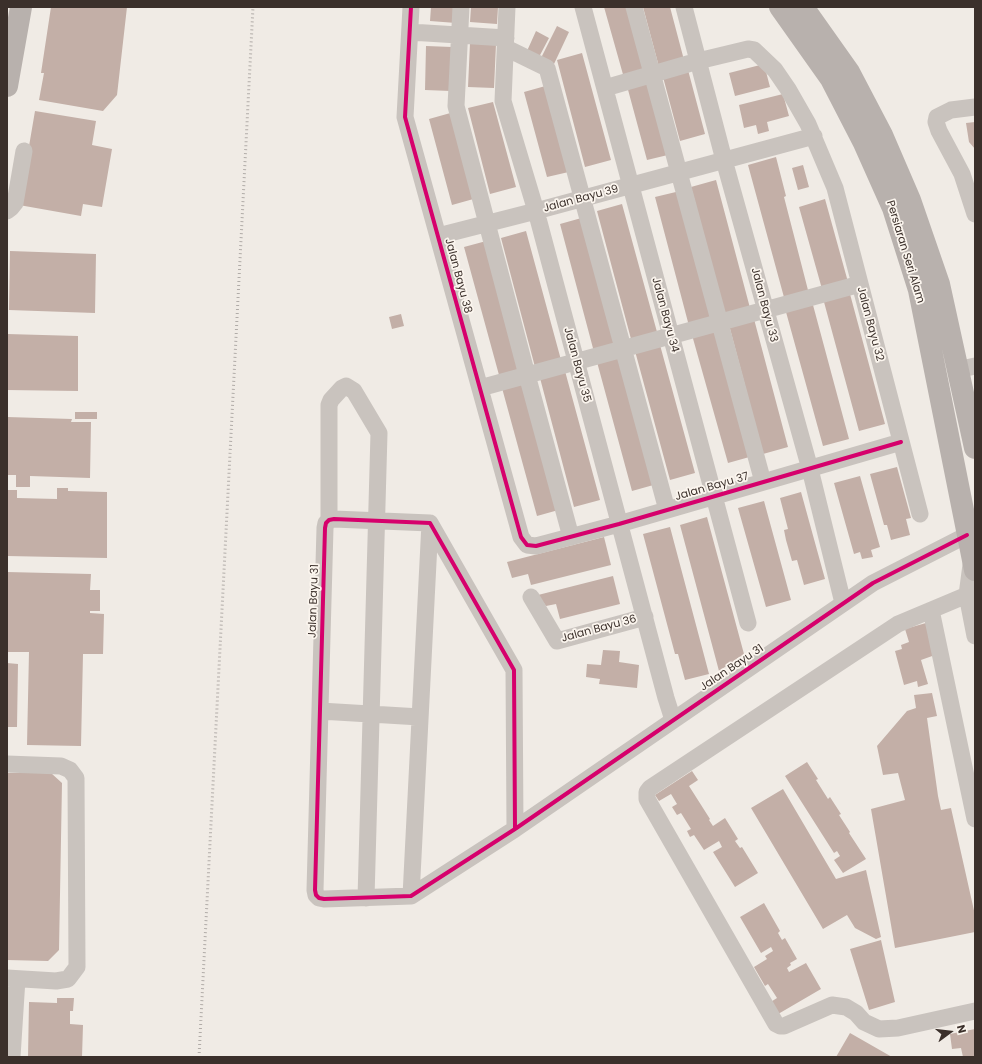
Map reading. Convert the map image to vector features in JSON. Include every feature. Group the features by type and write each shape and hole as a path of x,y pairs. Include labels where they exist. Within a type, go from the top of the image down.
{"main road":[{"path":"7,86 21,7"},
{"name":"Persiaran Seri Alam","path":"780,7 832,79 864,143 893,208 919,290 974,564"},
{"name":"Persiaran Seri Alam","path":"803,7 849,72 882,135 910,200 966,368 975,448"}],"street":[{"name":"Jalan Bayu 38","path":"411,7 406,116 521,538 527,544"},
{"path":"461,7 456,106 571,537"},
{"name":"Jalan Bayu 35","path":"507,7 503,101 536,211 666,698 674,720"},
{"name":"Jalan Bayu 34","path":"583,7 748,623"},
{"path":"634,7 763,482"},
{"name":"Jalan Bayu 33","path":"684,7 724,160 810,469 843,603"},
{"path":"410,32 460,36 506,43 548,68 667,510"},
{"name":"Jalan Bayu 32","path":"698,61 754,50 775,70 788,89 814,136 835,188 920,514"},
{"path":"605,88 698,61"},
{"path":"975,107 952,110 937,117 936,122 939,131 969,174 975,214"},
{"name":"Jalan Bayu 39","path":"438,236 814,136"},
{"path":"7,211 15,202 24,151"},
{"path":"480,388 860,284"},
{"name":"Jalan Bayu 31","path":"376,521 379,433 354,391 346,386 342,388 331,400 329,405 329,520 326,523 325,528 315,890 316,895 324,899 411,896 515,829 843,603 874,583 967,535"},
{"name":"Jalan Bayu 37","path":"527,544 536,546 619,524 901,442"},
{"path":"329,520 430,522"},
{"path":"366,898 376,521"},
{"path":"411,896 430,522"},
{"path":"430,522 514,671 515,829"},
{"path":"974,564 967,595 975,636"},
{"path":"967,595 898,624 650,788 647,792 647,799 776,1024 784,1026 832,1005 846,1007 856,1013 864,1022 879,1029 898,1028 975,1011"},
{"name":"Jalan Bayu 36","path":"531,597 556,641 645,617"},
{"path":"931,610 972,788 975,818"},
{"path":"320,711 371,716 420,718"},
{"path":"7,764 61,766 70,770 76,778 77,967 68,979 56,981 12,978 12,1057"}],"building":[{"path":"51,7 127,7 117,95 103,111 39,100 44,73 41,73"},
{"path":"431,7 458,7 456,23 430,21"},
{"path":"471,7 498,7 497,24 470,22"},
{"path":"604,7 631,7 649,71 624,78"},
{"path":"643,7 670,7 684,60 659,67"},
{"path":"557,26 569,32 554,64 541,58"},
{"path":"536,31 549,38 539,57 527,51"},
{"path":"470,43 496,44 494,88 468,87"},
{"path":"426,46 452,47 451,91 425,90"},
{"path":"582,53 611,160 585,167 557,60"},
{"path":"764,64 770,87 735,96 729,73"},
{"path":"688,70 705,134 680,141 663,77"},
{"path":"652,79 672,154 647,160 627,86"},
{"path":"549,85 573,171 547,177 524,92"},
{"path":"783,94 789,116 767,122 769,131 758,134 756,125 744,128 739,105"},
{"path":"493,102 516,187 490,194 468,108"},
{"path":"35,111 96,121 92,145 112,149 102,207 83,204 81,216 19,205"},
{"path":"454,112 477,198 452,205 429,119"},
{"path":"975,122 975,149 969,142 966,123"},
{"path":"776,157 786,196 784,197 809,294 785,301 748,165"},
{"path":"803,165 809,187 798,190 792,168"},
{"path":"716,180 750,308 725,315 691,187"},
{"path":"680,191 715,319 689,326 655,197"},
{"path":"825,199 848,282 822,289 799,207"},
{"path":"622,204 657,332 631,339 597,211"},
{"path":"585,217 619,345 594,352 560,224"},
{"path":"526,231 561,360 535,367 501,238"},
{"path":"490,240 524,369 499,375 464,247"},
{"path":"10,251 96,254 95,313 9,310"},
{"path":"850,294 885,424 859,431 824,302"},
{"path":"813,305 849,439 823,446 786,312"},
{"path":"401,314 404,326 392,329 389,317"},
{"path":"754,319 788,447 763,454 729,325"},
{"path":"718,328 753,456 728,463 692,335"},
{"path":"7,334 78,336 78,391 7,390"},
{"path":"660,345 695,473 670,480 635,351"},
{"path":"623,355 657,484 632,491 597,362"},
{"path":"565,371 600,500 574,507 540,378"},
{"path":"527,381 562,509 537,516 502,388"},
{"path":"75,412 97,412 97,419 75,419"},
{"path":"7,417 72,419 71,422 91,422 90,478 30,476 30,487 16,487 16,475 7,475"},
{"path":"897,467 911,518 906,519 910,535 891,540 887,525 884,525 870,474"},
{"path":"860,476 880,547 871,550 873,557 862,559 860,552 854,554 834,483"},
{"path":"57,488 68,488 68,491 107,492 107,558 7,556 7,490 17,490 17,498 57,499"},
{"path":"801,492 825,579 804,585 797,560 792,561 786,540 784,530 788,529 780,498"},
{"path":"764,501 791,600 766,607 738,508"},
{"path":"707,517 744,654 719,671 680,525"},
{"path":"670,527 709,674 685,680 678,654 675,654 643,534"},
{"path":"604,537 611,565 531,585 528,574 512,578 507,562"},
{"path":"7,572 91,574 90,590 100,590 100,611 90,611 90,613 104,614 103,654 83,654 81,746 27,745 29,652 7,652"},
{"path":"613,576 620,604 560,619 556,604 546,606 538,595"},
{"path":"926,623 935,655 921,660 928,684 918,687 917,681 904,685 895,651 902,649 901,645 909,642 905,629"},
{"path":"603,650 620,651 619,662 639,665 637,688 599,684 600,679 586,677 587,664 601,665"},
{"path":"7,663 18,664 17,727 7,727"},
{"path":"932,693 937,716 927,718 938,796 941,810 951,808 975,915 975,932 895,948 871,809 905,800 898,773 883,775 877,746 907,711 916,708 914,695"},
{"path":"807,762 828,799 830,797 841,814 839,815 866,859 843,873 834,860 840,856 837,851 834,853 785,776"},
{"path":"692,771 698,780 689,786 710,819 709,820 713,826 725,818 738,839 735,841 740,848 742,847 758,873 735,887 713,852 722,847 719,841 704,850 694,835 690,837 687,831 691,829 681,813 677,815 672,807 677,804 671,794 659,801 655,795"},
{"path":"7,773 51,773 62,783 59,950 48,961 7,960"},
{"path":"783,789 836,879 866,870 881,937 876,939 855,928 847,915 823,929 751,808"},
{"path":"764,903 780,931 778,933 782,940 785,938 797,959 790,963 791,965 787,968 789,972 806,963 821,989 773,1017 766,1005 777,998 768,984 765,986 754,967 767,959 765,956 773,951 771,947 761,953 740,917"},
{"path":"881,940 895,1002 869,1010 850,949"},
{"path":"57,998 74,998 73,1011 70,1011 70,1024 83,1025 82,1057 28,1057 29,1002 57,1003"},
{"path":"975,1029 975,1057 963,1057 961,1048 952,1049 950,1034"},
{"path":"850,1033 892,1057 836,1057"}],"railway":[{"path":"199,1057 253,7"}],"cycle path":[{"path":"411,7 405,117 521,537 527,545 536,546 619,524 901,442"},
{"path":"515,829 514,670 430,523 329,520 326,523 325,528 315,890 316,895 319,898 324,899 411,896 515,829 873,583 967,535"}]}
